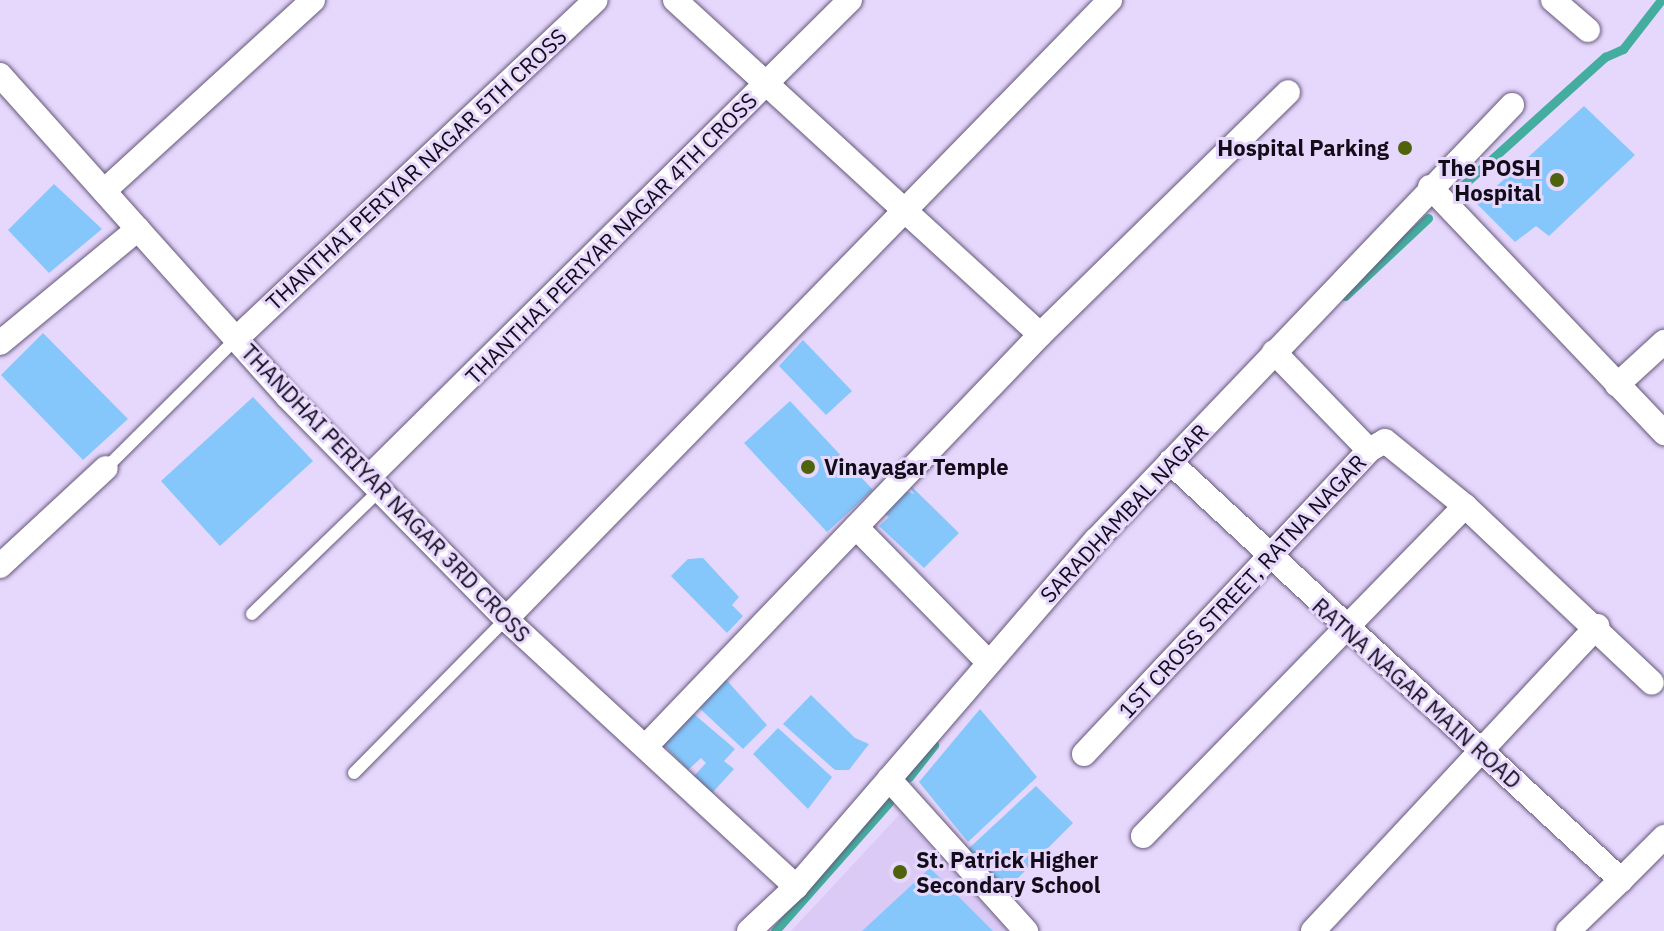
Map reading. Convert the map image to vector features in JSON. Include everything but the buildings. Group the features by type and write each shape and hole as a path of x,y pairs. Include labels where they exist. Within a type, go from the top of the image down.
{"street":[{"path":"104,191 313,0"},
{"name":"THANTHAI PERIYAR NAGAR 5TH CROSS","path":"236,339 596,0"},
{"path":"675,0 769,81 1040,335"},
{"name":"THANTHAI PERIYAR NAGAR 4TH CROSS","path":"376,482 850,0"},
{"path":"506,619 904,207 1110,0"},
{"path":"1553,0 1588,30"},
{"name":"THANDHAI PERIYAR NAGAR 3RD CROSS","path":"4,88 104,191 236,339 506,619 648,744 796,887"},
{"path":"648,744 1040,335 1288,92"},
{"name":"SARADHAMBAL NAGAR","path":"749,931 796,887 989,663 1170,462 1430,187 1512,105"},
{"path":"1430,187 1664,433"},
{"path":"0,343 138,229"},
{"path":"1617,385 1664,342"},
{"path":"1274,352 1369,450"},
{"name":"1ST CROSS STREET, RATNA NAGAR","path":"1084,754 1369,450 1385,441 1406,453 1465,506 1597,626 1652,683"},
{"name":"RATNA NAGAR MAIN ROAD","path":"1170,462 1345,630 1621,880"},
{"path":"0,566 106,468"},
{"path":"1143,836 1465,506"},
{"path":"856,527 989,663"},
{"path":"1313,931 1484,753 1597,626"},
{"path":"889,779 1026,931"},
{"path":"1568,931 1664,837"}],"lane":[{"path":"106,468 236,339"},
{"path":"252,614 376,482"},
{"path":"354,773 506,619"}],"shaded area":[{"name":"St. Patrick Higher Secondary School","path":"900,814 1008,931 791,931"}],"waterway":[{"path":"1462,186 1605,57 1623,49 1661,0"},
{"path":"1345,296 1428,218"},
{"path":"909,777 934,745"},
{"path":"775,931 889,802"}],"place":[{"name":"Hospital Parking","path":"1405,148"},
{"name":"The POSH Hospital","path":"1557,180"},
{"name":"Vinayagar Temple","path":"808,467"},
{"name":"St. Patrick Higher Secondary School","path":"900,872"}]}
